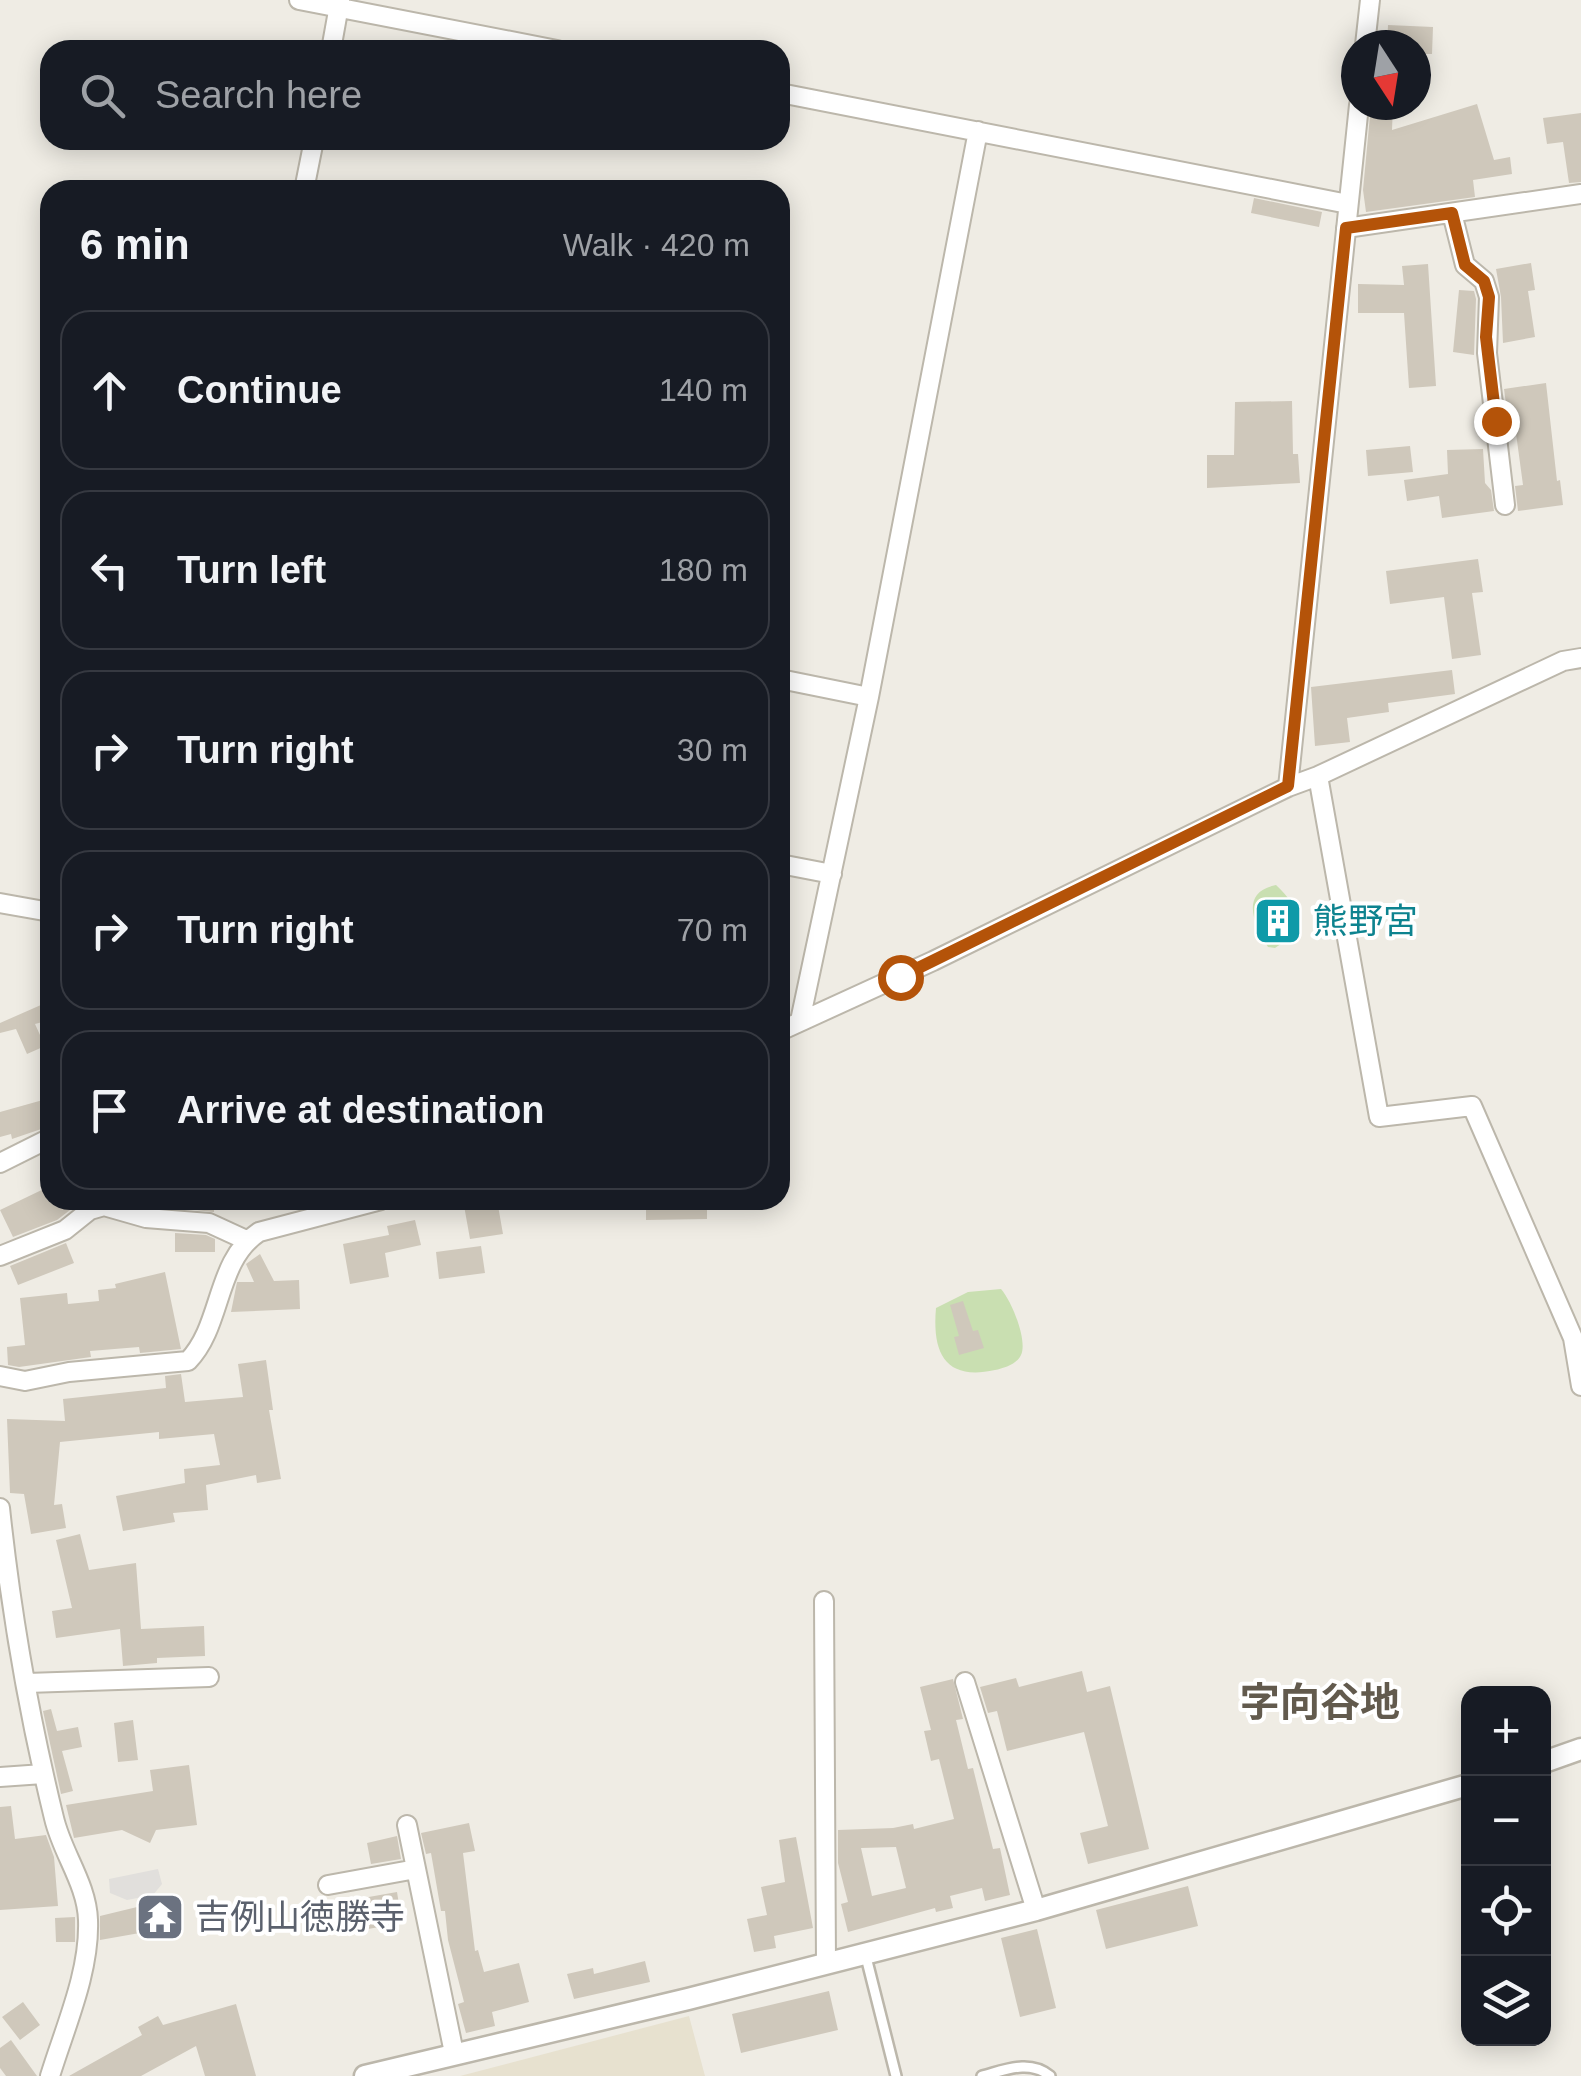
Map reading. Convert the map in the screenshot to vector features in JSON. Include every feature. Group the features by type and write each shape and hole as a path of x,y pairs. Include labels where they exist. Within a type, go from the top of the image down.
{"street":[{"path":"299,0 339,4 509,40"},
{"path":"1366,30 1370,0"},
{"path":"332,40 339,4"},
{"path":"790,95 1348,204"},
{"path":"1288,786 1357,120"},
{"path":"800,1022 869,697 978,131"},
{"path":"306,180 312,150"},
{"path":"1346,228 1581,194"},
{"path":"1452,213 1465,265 1484,281 1489,297 1486,337 1505,505"},
{"path":"790,1026 1288,786 1318,776 1562,661 1581,658"},
{"path":"790,681 869,697"},
{"path":"1318,776 1378,1118 1472,1106 1573,1338 1581,1386"},
{"path":"790,866 832,874"},
{"path":"0,903 40,910"},
{"path":"0,1163 40,1143"},
{"path":"0,1256 65,1230 90,1210"},
{"path":"118,1210 146,1218 209,1223 246,1240"},
{"path":"0,1376 25,1381 69,1372 188,1361 205,1337 218,1296 246,1240 259,1232 343,1210"},
{"path":"0,1508 8,1631 27,1682 58,1837 79,1882 88,1915 85,1961 50,2076"},
{"path":"824,1601 826,1963"},
{"path":"27,1682 209,1677"},
{"path":"966,1682 1036,1910"},
{"path":"1551,1760 1581,1749"},
{"path":"0,1778 43,1774"},
{"path":"365,2076 1036,1910 1461,1787"},
{"path":"407,1826 454,2053"},
{"path":"328,1885 416,1869"}],"lane":[{"path":"865,1953 896,2076"},
{"path":"982,2076 1020,2066 1045,2071 1050,2076"}],"shaded area":[{"path":"158,1869 162,1884 153,1895 127,1900 110,1893 109,1879"},
{"path":"689,2016 705,2076 460,2076"}],"green space":[{"path":"1276,885 1293,906 1298,926 1297,933 1275,948 1268,947 1253,910 1257,894"},
{"path":"1001,1289 1020,1330 1023,1348 1019,1358 1002,1368 978,1372 953,1367 945,1360 936,1338 936,1308 968,1292"}],"building":[{"path":"1388,25 1433,27 1432,54 1431,30 1388,30"},
{"path":"1477,104 1494,160 1510,157 1512,174 1473,180 1475,197 1366,212 1363,190 1370,120 1392,120 1392,130"},
{"path":"1581,113 1581,182 1569,183 1563,142 1547,144 1543,118"},
{"path":"1254,198 1322,212 1319,227 1251,213"},
{"path":"1531,263 1535,290 1528,291 1535,337 1503,343 1496,269"},
{"path":"1428,264 1436,386 1409,388 1404,313 1358,313 1358,284 1404,285 1402,266"},
{"path":"1459,290 1474,291 1476,299 1474,355 1453,352"},
{"path":"1546,383 1563,505 1518,511 1515,486 1523,485 1515,426 1509,426 1504,389"},
{"path":"1292,401 1293,454 1298,454 1300,483 1207,488 1207,455 1234,455 1235,402"},
{"path":"1410,446 1413,472 1368,476 1366,450"},
{"path":"1483,449 1485,483 1491,490 1494,511 1442,518 1439,496 1407,501 1404,480 1448,474 1447,450"},
{"path":"1478,559 1483,592 1472,593 1481,655 1452,659 1444,597 1390,604 1386,571"},
{"path":"1452,670 1455,694 1388,703 1389,712 1347,718 1350,742 1315,746 1311,687"},
{"name":"熊野宮","path":"1283,908 1288,930 1272,934 1267,911"},
{"path":"40,1005 40,1023 35,1024 40,1048 27,1054 16,1029 0,1033 0,1023"},
{"path":"40,1101 40,1129 12,1139 11,1134 0,1137 0,1112"},
{"path":"40,1191 40,1210 70,1210 57,1220 13,1237 0,1210"},
{"path":"465,1210 499,1210 503,1234 470,1239"},
{"path":"646,1210 707,1210 707,1219 646,1220"},
{"path":"415,1220 421,1245 385,1253 389,1277 350,1284 343,1244 389,1235 387,1226"},
{"path":"175,1233 215,1239 215,1252 175,1252"},
{"path":"66,1243 74,1263 18,1285 10,1266"},
{"path":"481,1246 485,1273 439,1279 436,1252"},
{"path":"260,1254 274,1281 299,1280 300,1309 231,1312 237,1282 254,1282 246,1264"},
{"path":"165,1272 181,1349 140,1353 139,1347 90,1351 91,1357 19,1367 8,1365 7,1347 25,1345 20,1298 67,1293 68,1304 99,1301 98,1290"},
{"path":"963,1301 973,1331 978,1330 984,1348 959,1355 954,1337 959,1336 950,1305"},
{"path":"266,1360 273,1410 269,1410 281,1479 257,1483 256,1475 206,1485 208,1510 173,1513 175,1522 123,1531 116,1496 185,1483 184,1469 220,1465 214,1434 159,1439 159,1432 60,1442 54,1505 62,1504 66,1528 31,1534 24,1494 10,1493 7,1419 65,1421 63,1399 166,1388 165,1376 181,1374 185,1402 243,1397 238,1364"},
{"path":"80,1534 89,1570 136,1563 141,1629 204,1626 205,1656 157,1658 157,1663 123,1666 120,1629 56,1638 52,1611 72,1608 56,1540"},
{"path":"1082,1671 1087,1692 1110,1686 1149,1849 1088,1864 1080,1833 1108,1826 1084,1732 1007,1751 997,1711 988,1713 980,1687 1016,1678 1019,1687"},
{"path":"953,1679 963,1719 956,1720 968,1769 973,1768 993,1849 1000,1848 1010,1895 985,1901 982,1888 950,1896 953,1908 936,1912 935,1908 848,1932 841,1904 848,1902 838,1863 838,1830 913,1824 914,1829 954,1819 939,1759 931,1761 924,1731 931,1730 920,1687","holes":["896,1847 906,1888 872,1896 861,1848"]},
{"path":"51,1709 57,1731 78,1727 82,1747 62,1751 73,1791 61,1794 43,1711"},
{"path":"133,1720 138,1760 118,1762 114,1723"},
{"path":"189,1765 197,1825 156,1830 150,1843 122,1830 74,1838 66,1805 153,1791 150,1770"},
{"path":"11,1806 15,1839 46,1835 54,1857 58,1906 0,1910 0,1807"},
{"path":"469,1823 475,1851 463,1853 475,1951 478,1950 484,1972 519,1963 529,2002 492,2012 495,2026 466,2033 458,2004 464,2002 445,1911 441,1911 431,1853 426,1854 421,1833"},
{"path":"397,1836 401,1859 371,1864 367,1843"},
{"path":"796,1837 813,1928 774,1936 776,1948 754,1952 747,1919 767,1915 761,1887 785,1882 779,1840"},
{"path":"1188,1886 1198,1926 1106,1949 1096,1910"},
{"path":"397,1892 402,1923 351,1932 346,1901"},
{"path":"166,1900 175,1923 100,1940 100,1916"},
{"path":"75,1917 75,1942 56,1942 55,1918"},
{"path":"1037,1929 1056,2008 1020,2017 1001,1938"},
{"path":"645,1961 650,1982 574,1999 567,1974 593,1968 594,1974"},
{"path":"829,1991 838,2030 741,2053 732,2014"},
{"path":"23,2002 40,2025 20,2040 2,2017"},
{"path":"236,2004 256,2076 205,2076 196,2046 141,2076 69,2076 142,2035 138,2027 158,2016 163,2025"},
{"path":"11,2040 37,2076 6,2076 0,2068 0,2048"}],"place":[{"name":"熊野宮","path":"1278,921"},
{"name":"吉例山徳勝寺","path":"160,1917"}],"district":[{"name":"字向谷地","path":"1320,1702"}],"route":[{"path":"900,977 1288,786 1346,228 1452,213 1460,254 1465,265 1484,281 1489,297 1486,337 1496,421"}]}
